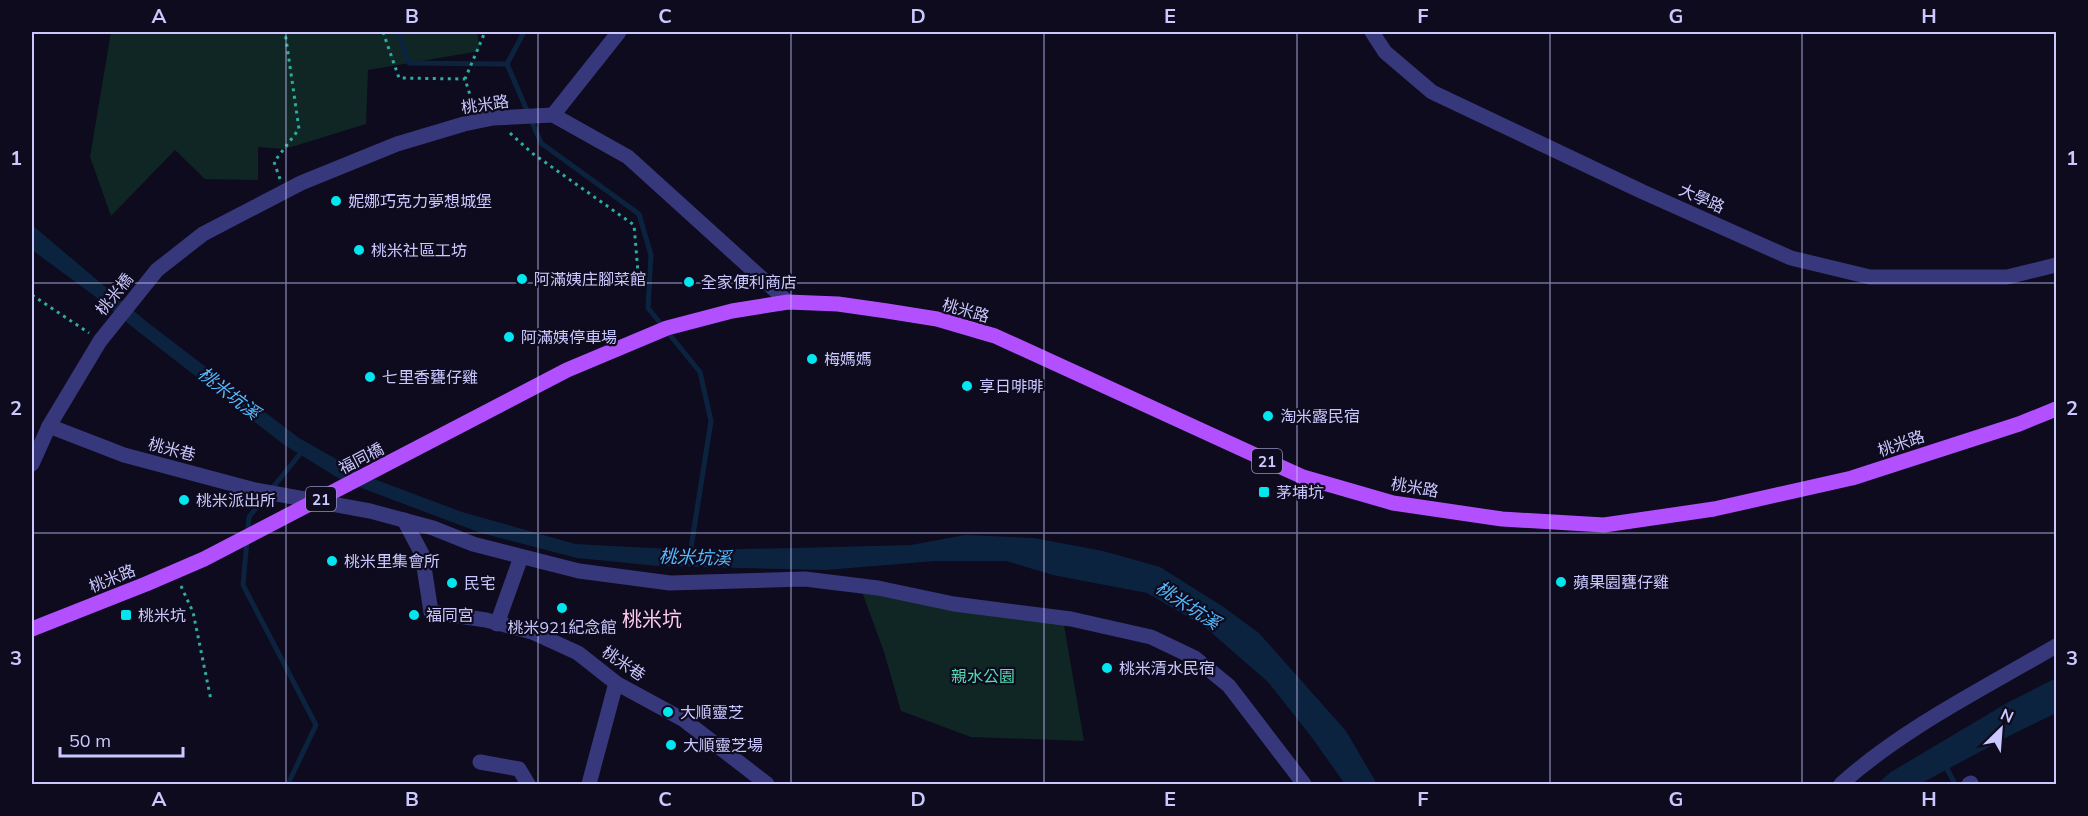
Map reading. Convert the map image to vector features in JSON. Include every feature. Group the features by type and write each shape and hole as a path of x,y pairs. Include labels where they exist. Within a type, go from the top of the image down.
{"main road":[{"name":"桃米路","path":"438,439 567,370 667,328 732,311 788,302 838,304 937,319 995,336 1303,477 1393,503 1502,519 1604,525 1714,509 1852,478 2019,424 2056,409"},
{"name":"福同橋","path":"204,559 438,439"},
{"name":"桃米路","path":"32,629 204,559"}],"street":[{"path":"619,32 553,115 628,157 788,302"},
{"name":"大學路","path":"1372,32 1385,52 1432,92 1622,182 1791,258 1870,278 2007,277 2056,265"},
{"name":"桃米路","path":"157,270 203,234 285,192 397,144 486,120 553,115"},
{"name":"桃米橋","path":"32,464 49,426 100,340 157,270"},
{"name":"桃米巷","path":"49,426 124,454 255,490 370,511 404,520 422,554 431,612 532,632 579,653 616,683 684,720 767,784"},
{"path":"404,520 433,528 473,544 579,572 670,583 805,579 878,588 954,604 1071,620 1151,637 1195,658 1229,686 1304,784"},
{"path":"497,624 521,557"},
{"path":"1841,784 1896,740 2056,646"},
{"path":"590,784 616,683"},
{"path":"480,762 519,769 528,784"}],"path":[{"path":"285,32 299,129 274,162 285,192"},
{"path":"383,32 399,78 465,79"},
{"path":"465,79 485,32"},
{"path":"465,79 486,120 634,225 638,272"},
{"path":"32,295 100,340"},
{"path":"174,572 193,612 210,700"}],"green space":[{"path":"111,32 477,32 480,51 368,70 366,124 285,149 258,147 258,180 205,179 175,150 111,216 90,157"},
{"name":"親水公園","path":"861,589 1064,625 1084,741 971,737 901,711 884,652"}],"water":[{"name":"桃米坑溪","path":"32,225 147,322 299,438 366,476 462,512 575,544 690,550 796,548 911,545 965,535 1034,538 1103,551 1160,567 1222,606 1259,633 1346,731 1377,784 1345,784 1268,682 1205,627 1147,593 1053,575 1006,561 935,561 826,570 658,566 577,558 481,533 343,481 283,444 92,294 32,250"},
{"path":"2056,678 2056,713 1920,784 1877,784 1891,772 2007,703"}],"waterway":[{"path":"398,32 409,63 507,64"},
{"name":"桃米坑溪","path":"524,32 507,64 541,143 639,214 651,255 648,308 700,372 711,421 690,554"},
{"path":"288,784 316,725 243,585 249,517 304,449"},
{"path":"1945,765 1955,784"}],"place":[{"name":"妮娜巧克力夢想城堡","path":"336,201"},
{"name":"桃米社區工坊","path":"359,250"},
{"name":"阿滿姨庄腳菜館","path":"522,279"},
{"name":"全家便利商店","path":"689,282"},
{"name":"阿滿姨停車場","path":"509,337"},
{"name":"梅媽媽","path":"812,359"},
{"name":"七里香甕仔雞","path":"370,377"},
{"name":"享日啡啡","path":"967,386"},
{"name":"淘米露民宿","path":"1268,416"},
{"name":"茅埔坑","path":"1264,492"},
{"name":"桃米派出所","path":"184,500"},
{"name":"桃米里集會所","path":"332,561"},
{"name":"蘋果園甕仔雞","path":"1561,582"},
{"name":"民宅","path":"452,583"},
{"name":"桃米921紀念館","path":"562,608"},
{"name":"桃米坑","path":"126,615"},
{"name":"福同宮","path":"414,615"},
{"name":"桃米清水民宿","path":"1107,668"},
{"name":"大順靈芝","path":"668,712"},
{"name":"大順靈芝場","path":"671,745"}],"district":[{"name":"桃米坑","path":"652,618"}]}
